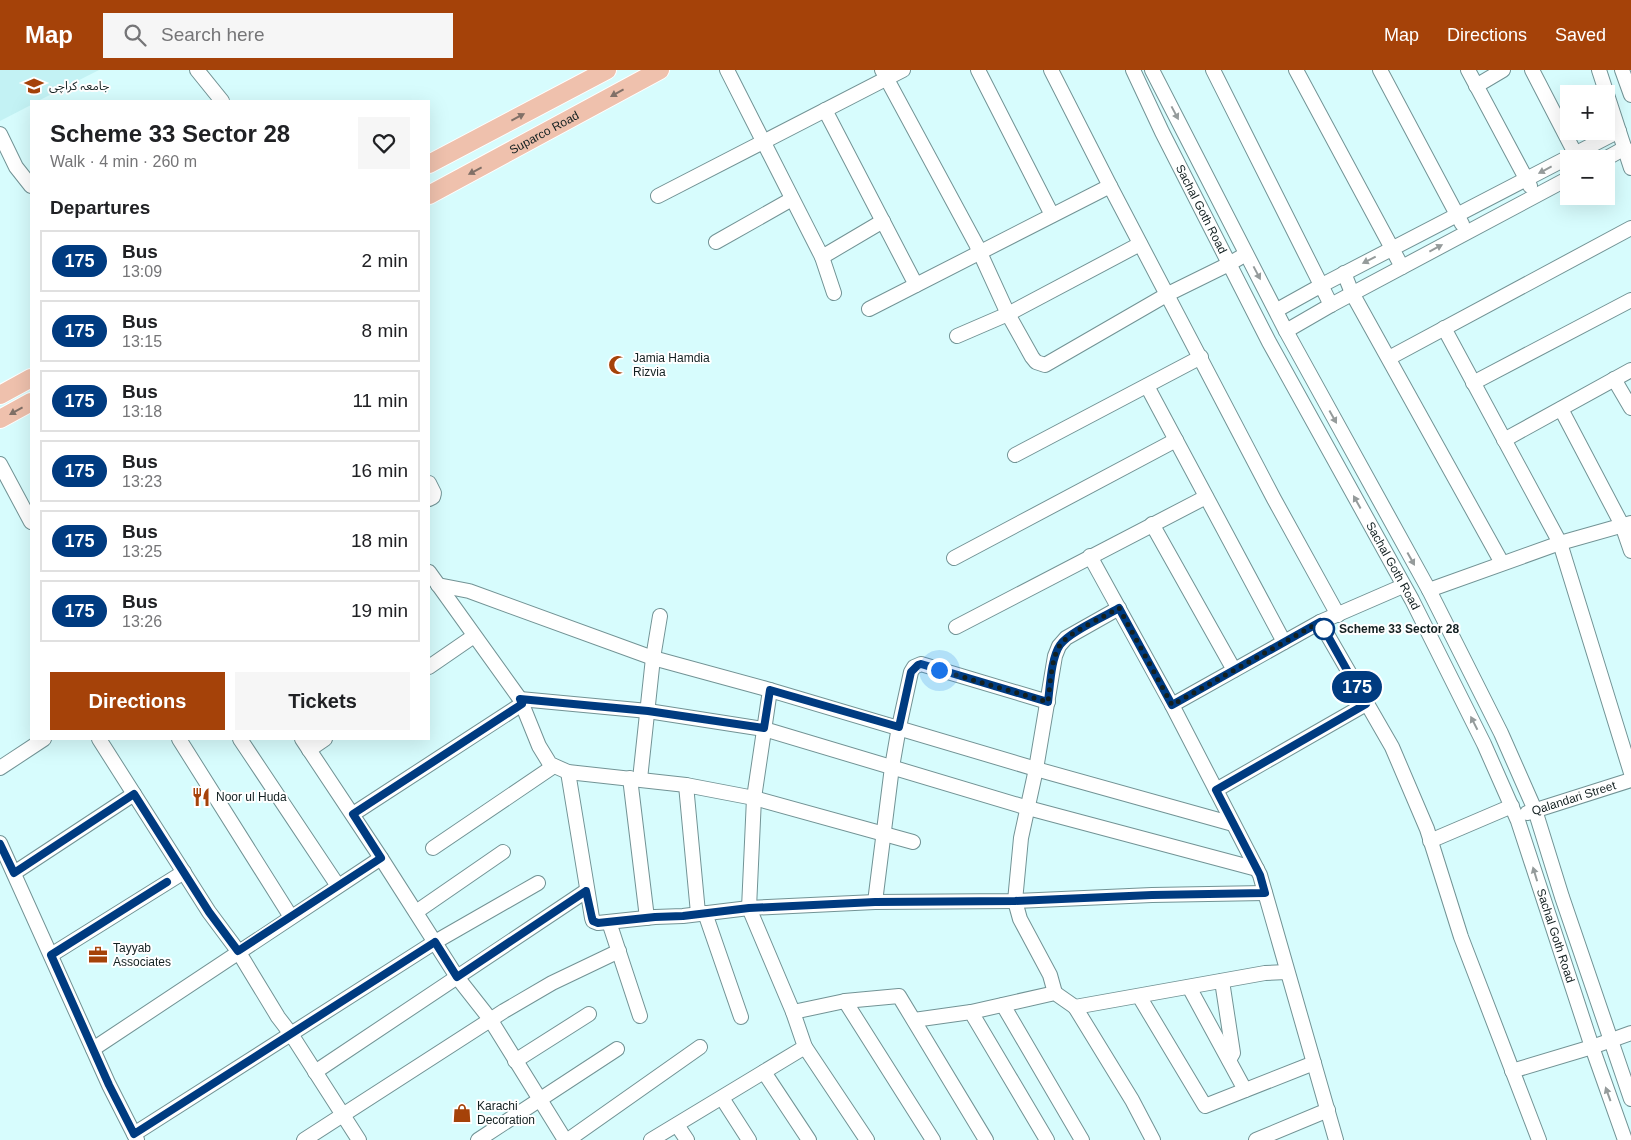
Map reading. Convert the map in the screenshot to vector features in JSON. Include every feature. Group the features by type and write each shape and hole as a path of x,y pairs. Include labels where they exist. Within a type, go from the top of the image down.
{"main road":[{"name":"Suparco Road","path":"430,163 607,70"},
{"name":"Suparco Road","path":"430,194 660,70"},
{"path":"0,395 30,379"},
{"path":"0,419 30,403"}],"street":[{"path":"197,70 221,100"},
{"path":"727,70 822,257 834,293"},
{"path":"658,196 826,110 884,74 903,70"},
{"path":"978,70 1052,215"},
{"path":"1051,70 1274,499 1338,615"},
{"name":"Sachal Goth Road","path":"1133,70 1269,342 1412,600 1484,744 1514,812 1625,1140"},
{"name":"Sachal Goth Road","path":"1152,70 1246,254 1277,310 1286,331 1429,590 1501,733 1535,810 1631,1099"},
{"path":"1213,70 1331,305"},
{"path":"1296,70 1402,267"},
{"path":"1380,70 1466,233"},
{"path":"1468,70 1535,196"},
{"path":"1476,86 1503,70"},
{"path":"1532,70 1574,150"},
{"path":"1599,70 1631,168"},
{"path":"1622,70 1631,95"},
{"path":"884,74 980,253 1008,314 1032,358 1040,364 1045,365 1168,294 1246,254"},
{"path":"826,110 916,284"},
{"path":"1587,150 1619,131"},
{"path":"0,134 16,167 30,185"},
{"path":"1615,154 1625,148"},
{"path":"1277,310 1344,273 1560,164"},
{"path":"1286,331 1352,293 1560,183"},
{"path":"869,309 1110,186"},
{"path":"716,242 792,199"},
{"path":"822,257 883,221"},
{"path":"1389,358 1631,228"},
{"path":"957,336 1008,314 1140,244"},
{"path":"1344,273 1352,293 1502,564"},
{"path":"1474,383 1631,300"},
{"path":"1444,328 1560,543 1631,773"},
{"path":"1015,455 1201,357"},
{"path":"1504,440 1631,370"},
{"path":"1614,379 1631,408"},
{"path":"1147,386 1284,642"},
{"path":"1560,409 1627,524 1631,552"},
{"path":"954,558 1176,440"},
{"path":"0,464 30,520"},
{"path":"430,486 434,493 430,498"},
{"path":"956,627 1206,497"},
{"path":"1152,524 1234,670"},
{"path":"1429,590 1560,543 1627,524"},
{"path":"1090,556 1172,705 1257,869 1336,1140"},
{"path":"430,573 521,701 538,746 550,764 568,772 686,785 754,798 912,842"},
{"path":"438,585 469,591 653,658 1233,824"},
{"path":"1172,705 1320,622 1403,586"},
{"path":"1119,608 1066,638 1059,646 1055,656 1036,769 1021,838 1015,901 1020,919 1050,975 1055,993 1075,1007 1132,1100 1153,1140"},
{"path":"646,918 635,779 648,711 653,658 660,616"},
{"path":"1320,622 1392,747 1427,829 1460,936 1539,1140"},
{"path":"430,666 474,636"},
{"path":"875,902 892,767 911,672 921,664 1048,702"},
{"path":"770,690 754,798 749,908 793,1012 805,1048 867,1140"},
{"path":"353,814 521,701 648,711 764,728 1028,808 1257,869"},
{"path":"1216,790 1366,704"},
{"path":"0,768 42,740"},
{"path":"100,740 209,912 238,951 278,1017 291,1034 359,1140"},
{"path":"180,740 291,917"},
{"path":"241,740 338,886"},
{"path":"321,740 306,744 457,977 490,1020 566,1140 700,1047"},
{"path":"433,848 554,766"},
{"path":"568,772 586,891 593,921 598,923 749,908 875,902 1015,901 1152,895 1265,893"},
{"name":"Qalandari Street","path":"1430,841 1514,812 1535,810 1631,780"},
{"path":"686,785 701,913 742,1017"},
{"path":"14,873 134,794"},
{"path":"0,844 135,1137 435,942 538,883"},
{"path":"416,912 503,852"},
{"path":"93,1049 238,951 381,858"},
{"path":"51,955 184,872"},
{"path":"315,1072 586,891"},
{"path":"609,922 640,1016"},
{"path":"304,1140 490,1020 552,983 619,951"},
{"path":"1075,1007 1222,981 1287,972"},
{"path":"1222,981 1233,1053 1229,1060"},
{"path":"1189,987 1245,1090"},
{"path":"914,1020 971,1012 1055,993"},
{"path":"793,1012 845,1001 899,996 986,1140"},
{"path":"1139,996 1205,1106 1314,1063"},
{"path":"845,1001 933,1140"},
{"path":"1003,1005 1082,1140"},
{"path":"971,1012 1048,1140"},
{"path":"516,1061 589,1014"},
{"path":"1512,1071 1631,1033"},
{"path":"651,1140 805,1048"},
{"path":"478,1140 617,1049"},
{"path":"764,1072 809,1140"},
{"path":"722,1098 749,1140"},
{"path":"1256,1140 1328,1110"},
{"path":"677,1125 687,1140"}],"shaded area":[{"name":"جامعہ کراچی","path":"0,70 99,70 40,100 30,100 30,106 0,121"}],"bus line":[{"name":"175","path":"0,844 14,873 134,794 209,912 238,951 381,858 353,814 522,704 520,699 648,711 764,728 770,690 899,727 911,672 914,667 921,664 1048,702 1055,656 1059,646 1066,638 1119,608 1172,705 1320,622 1366,704 1216,790 1260,875 1265,893 1152,895 1015,901 875,902 749,908 598,923 593,921 586,891 457,977 435,942 134,1134 109,1085 51,955 167,882"}],"place":[{"name":"جامعہ کراچی","path":"34,86"},
{"name":"Jamia Hamdia Rizvia","path":"618,365"},
{"name":"Scheme 33 Sector 28","path":"1324,629"},
{"name":"Noor ul Huda","path":"201,797"},
{"name":"Tayyab Associates","path":"98,955"},
{"name":"Karachi Decoration","path":"462,1113"}],"route":[{"path":"939,670 1048,702 1055,656 1059,646 1066,638 1119,608 1172,705 1320,622 1324,629"}]}
